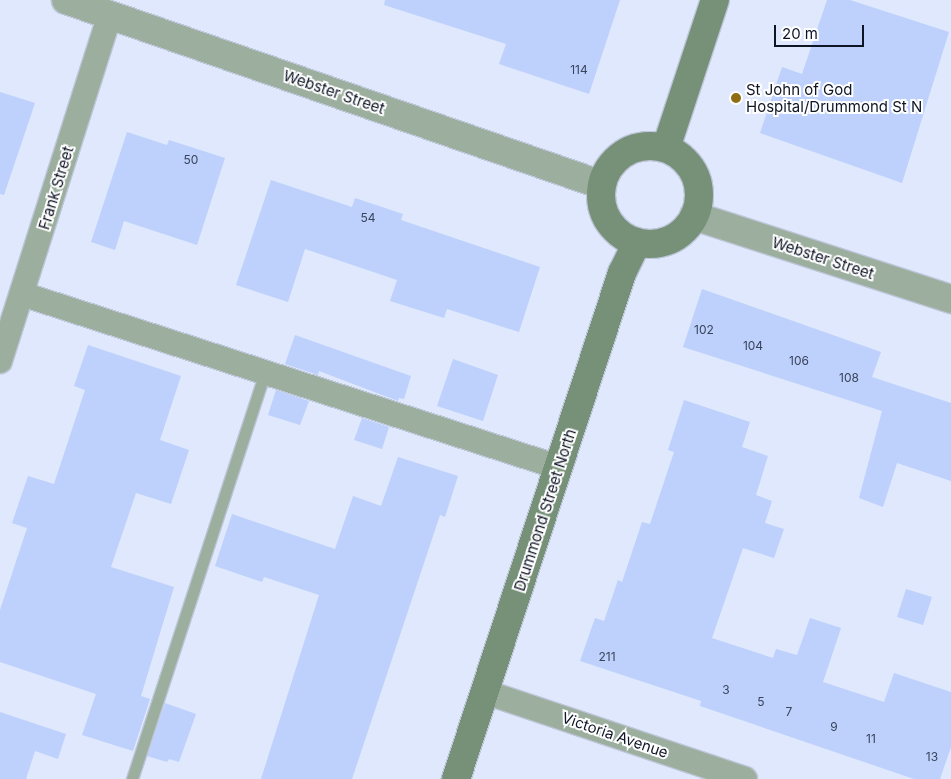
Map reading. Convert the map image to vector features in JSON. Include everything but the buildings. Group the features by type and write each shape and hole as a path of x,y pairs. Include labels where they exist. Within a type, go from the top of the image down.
{"main road":[{"path":"666,148 715,0"},
{"path":"645,146 666,148 680,156 691,169 698,184 699,200 694,216 685,230 670,240 654,244 637,242 620,234 608,220 601,204 602,185 610,166 625,152 645,146"},
{"name":"Drummond Street North","path":"456,779 622,273 637,242"}],"street":[{"name":"Webster Street","path":"75,1 110,15 602,185"},
{"name":"Frank Street","path":"0,360 110,15"},
{"name":"Webster Street","path":"694,216 951,299"},
{"path":"22,294 558,467"},
{"name":"Victoria Avenue","path":"485,692 745,779"}],"lane":[{"path":"132,779 265,372"}],"place":[{"name":"St John of God Hospital/Drummond St N","path":"736,98"}]}
